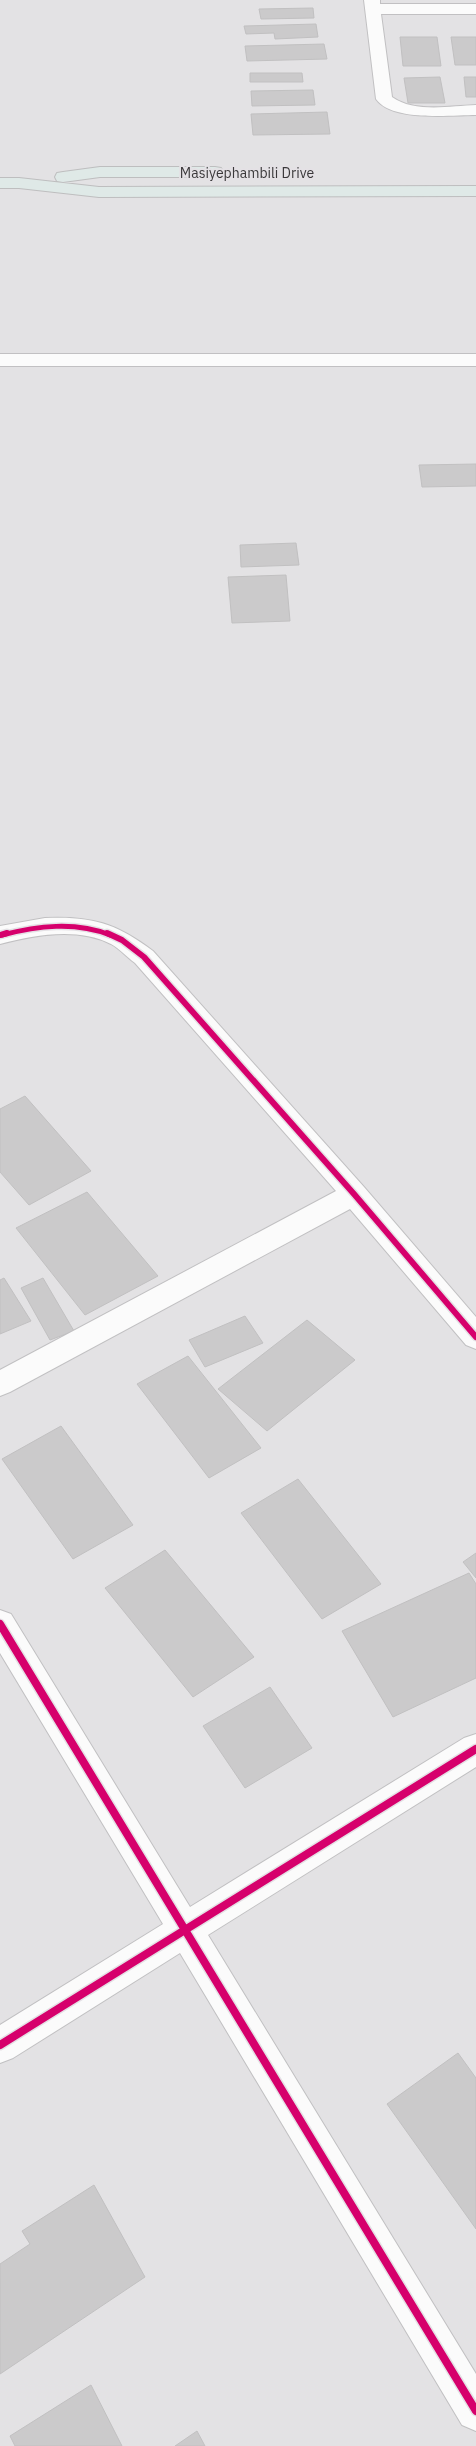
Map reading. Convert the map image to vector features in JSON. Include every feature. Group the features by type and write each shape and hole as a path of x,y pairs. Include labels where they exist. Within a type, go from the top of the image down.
{"main road":[{"name":"Masiyephambili Drive","path":"19,183 100,172 228,172"},
{"name":"Masiyephambili Drive","path":"0,183 19,183 99,192 476,191"}],"street":[{"path":"476,9 372,4 384,99 388,104 402,109 476,110"},
{"path":"0,360 476,360"},
{"path":"0,935 65,925 96,929 121,939 144,957 354,1194 476,1337"},
{"path":"0,1384 354,1194"},
{"path":"0,1624 476,2411"},
{"path":"0,2045 476,1749"}],"building":[{"path":"313,8 314,18 261,19 259,9"},
{"path":"316,24 318,37 275,39 274,33 246,34 244,26"},
{"path":"400,37 437,37 441,66 403,66"},
{"path":"451,37 476,37 476,65 455,65"},
{"path":"324,44 327,59 247,61 245,46"},
{"path":"250,73 302,73 303,82 250,82"},
{"path":"440,77 445,103 408,103 404,78"},
{"path":"464,77 476,77 476,97 466,97"},
{"path":"313,90 315,105 252,106 251,91"},
{"path":"327,112 330,134 253,135 251,114"},
{"path":"476,464 476,486 422,487 419,465"},
{"path":"296,543 299,565 241,567 240,545"},
{"path":"286,575 290,621 232,623 228,577"},
{"path":"25,1096 91,1171 29,1205 0,1172 0,1109"},
{"path":"87,1192 158,1276 85,1315 16,1228"},
{"path":"4,1278 31,1321 0,1334 0,1280"},
{"path":"43,1278 74,1331 50,1340 21,1288"},
{"path":"245,1316 263,1343 205,1367 189,1340"},
{"path":"307,1320 355,1360 267,1431 218,1389"},
{"path":"188,1356 261,1448 209,1478 137,1384"},
{"path":"61,1426 133,1525 73,1559 2,1459"},
{"path":"298,1479 381,1584 322,1619 241,1513"},
{"path":"165,1550 254,1657 193,1697 105,1588"},
{"path":"476,1553 476,1578 463,1562"},
{"path":"469,1573 476,1584 476,1678 393,1717 342,1631"},
{"path":"270,1687 312,1748 245,1788 203,1726"},
{"path":"458,2053 476,2078 476,2229 387,2104"},
{"path":"94,2185 145,2277 0,2374 0,2264 30,2244 22,2231"},
{"path":"91,2385 122,2446 15,2446 10,2436"},
{"path":"197,2431 205,2446 175,2446"}],"cycle path":[{"path":"0,935 45,927 60,926 90,929 105,932 119,938 144,957 354,1194 476,1337"},
{"path":"0,1624 476,2411"},
{"path":"0,2045 476,1749"}]}
